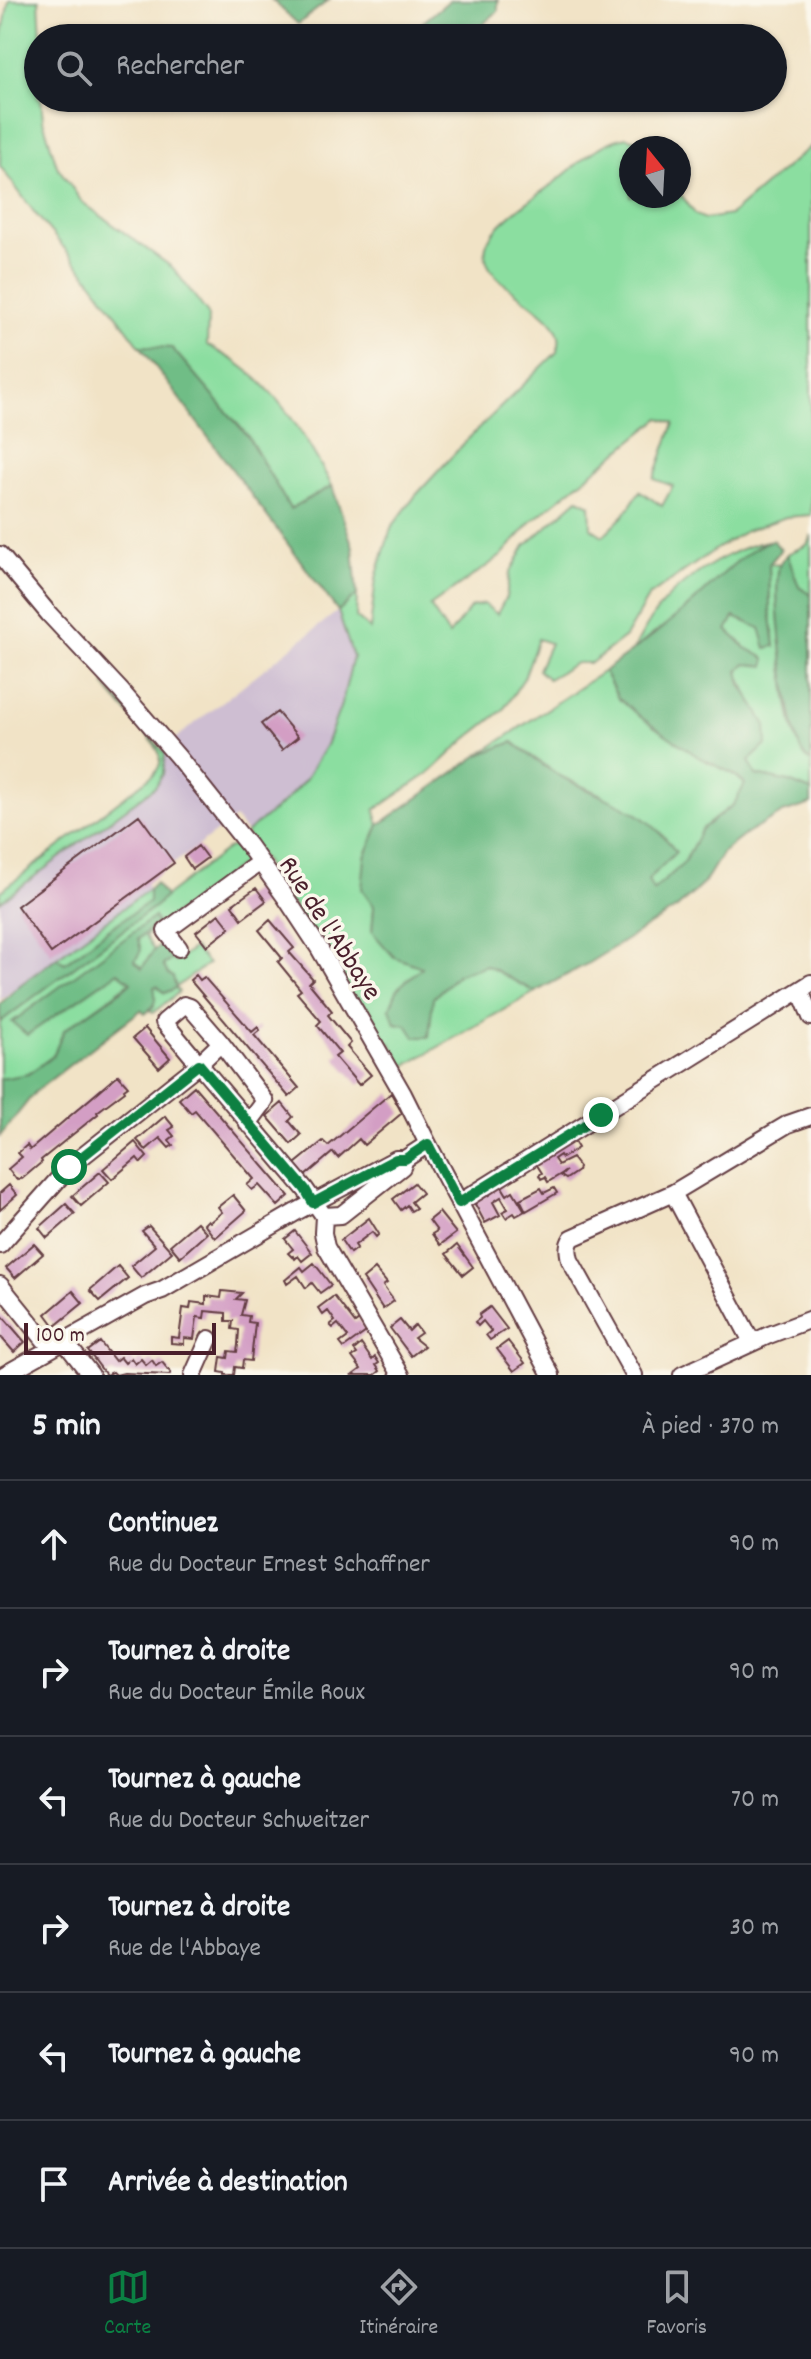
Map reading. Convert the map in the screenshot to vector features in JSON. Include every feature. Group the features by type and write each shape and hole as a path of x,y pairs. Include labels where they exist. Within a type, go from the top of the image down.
{"street":[{"name":"Rue de l'Abbaye","path":"0,555 167,745 260,862 319,948 392,1073 551,1375"},
{"path":"179,948 166,931 260,862"},
{"path":"459,1203 806,986 811,1017"},
{"path":"248,1124 265,1101 221,1043 190,1007 184,1005 164,1022 248,1124 305,1189 318,1209 326,1247 401,1375"},
{"path":"0,1245 69,1167 221,1043"},
{"path":"634,1375 570,1260 567,1250 572,1238 673,1193 788,1124 811,1116"},
{"path":"5,1374 145,1296 162,1290 199,1266 318,1209 396,1159 405,1159 428,1144"},
{"path":"318,1209 341,1215 402,1167 405,1159"},
{"path":"673,1193 752,1342"},
{"path":"0,1285 91,1375"},
{"path":"682,1375 811,1319"},
{"path":"193,1375 209,1339"}],"shaded area":[{"path":"338,611 353,657 342,702 326,745 305,780 246,833 235,818 146,884 149,889 0,1000 0,902 155,787 163,774 165,753 162,749"}],"green space":[{"path":"9,0 39,0 40,24 24,24 24,112 42,112 57,166 82,202 173,268 208,314 207,345 239,364 268,389 303,436 332,486 290,509 247,435 172,349 140,346 91,280 34,212 0,166 0,49"},
{"path":"272,0 329,0 298,24"},
{"path":"450,0 498,0 498,11 483,24 421,24"},
{"path":"619,139 619,208 691,208 705,219 730,215 811,146 811,515 786,517 746,531 716,549 649,596 625,637 591,663 576,663 548,679 538,670 550,643 538,639 524,678 503,710 432,771 375,810 379,825 365,857 374,906 372,932 422,967 398,989 390,1008 433,998 458,974 486,965 535,992 396,1071 391,1043 384,1044 378,1039 246,833 305,780 326,745 342,702 353,657 338,611 357,595 356,617 370,629 376,578 391,528 417,494 469,438 557,352 559,337 552,323 507,286 486,259 491,235 517,210 607,143","holes":["660,418 674,423 654,479 673,486 662,506 640,491 624,515 603,536 591,528 590,505 578,499 525,546 510,573 506,597 497,614 484,604 471,607 449,635 430,606 501,556 532,521"]},
{"path":"140,346 172,348 247,435 290,509 332,486 353,547 357,595 338,611"},
{"path":"811,535 811,595 799,587 787,554 807,545"},
{"path":"773,540 762,543 633,650 656,612 678,588 725,557 742,549 758,544"},
{"path":"773,540 781,550 769,564 775,646 766,648 760,628 734,617 727,630 746,648 765,658 765,666 745,664 738,671 741,684 766,725 767,744 749,761 756,775 789,782 811,791 811,804 783,813 746,834 723,852 704,883 677,908 535,992 486,965 458,974 433,998 429,1037 415,1037 407,1025 395,1023 390,1008 398,988 422,967 394,957 372,932 374,906 362,889 365,857 379,825 479,755 513,742 558,775 637,814 664,836 676,852 648,880 653,891 684,863 702,829 734,804 745,784 642,718 618,698 604,671 645,642 749,552"},
{"path":"787,554 799,587 811,595 811,762 802,752 796,734 782,654 778,577 780,564"},
{"path":"769,564 779,565 783,670 793,728 801,750 811,762 811,791 789,782 756,775 749,761 766,744 738,670 745,664 746,648 727,630 734,617 760,628 775,646 770,611"},
{"path":"604,671 618,698 642,718 700,758 732,773 746,784 734,804 702,829 684,863 652,892 602,795 560,776 513,743 479,755"},
{"path":"104,684 165,753 163,774 155,787 0,902 0,892 154,774 160,764 157,749"},
{"path":"230,847 237,847 245,859 242,864 145,936 154,950 142,968 135,961 138,939 156,923 154,917 27,1035 118,972 131,982 65,1030 53,1056 27,1075 0,1079 0,1022"},
{"path":"155,883 165,896 157,905 0,1022 0,1004 20,985 56,958 65,963 149,902 149,889"},
{"path":"149,889 150,902 65,963 56,958"},
{"path":"154,917 157,923 138,939 141,950 135,961 142,968 161,945 172,959 163,965 173,977 176,988 165,993 154,987 154,1002 145,1014 141,1010 36,1091 0,1136 0,1079 28,1074 53,1056 64,1030 131,982 118,972 27,1035 12,1022"},
{"path":"194,948 208,964 176,987 179,992 153,1013 150,1010 154,1006 154,987 168,974 163,965 172,959 175,962"}],"building":[{"path":"277,712 298,737 282,750 261,724"},
{"path":"139,815 174,863 51,953 17,906"},
{"path":"198,846 207,858 192,869 184,857"},
{"path":"256,888 266,901 242,919 232,905"},
{"path":"219,914 230,928 207,946 196,932"},
{"path":"270,920 294,948 289,952 313,979 309,983 332,1011 328,1015 351,1043 347,1047 371,1075 359,1085 335,1057 340,1053 317,1025 321,1021 297,993 301,990 278,962 282,958 259,930"},
{"path":"196,975 200,980 204,977 252,1032 258,1027 260,1030 254,1035 299,1088 289,1097 190,980"},
{"path":"145,1028 170,1058 159,1068 133,1038"},
{"path":"118,1075 128,1086 125,1091 22,1179 17,1180 8,1169 22,1157 18,1153 27,1145 30,1150"},
{"path":"194,1086 289,1196 278,1206 259,1185 252,1190 247,1185 254,1179 195,1110 191,1113 179,1099"},
{"path":"391,1093 402,1113 364,1145 359,1139 338,1158 333,1152 305,1176 295,1164 323,1141 328,1146"},
{"path":"282,1103 293,1117 289,1121 301,1135 291,1144 267,1116"},
{"path":"165,1116 174,1127 169,1130 174,1136 169,1140 173,1145 169,1148 160,1138 146,1150 137,1140"},
{"path":"572,1138 578,1148 562,1158 560,1155 554,1159 558,1165 572,1158 579,1167 578,1171 566,1179 561,1176 566,1171 548,1182 545,1177 541,1179 539,1175 542,1173 535,1162"},
{"path":"135,1142 147,1157 141,1163 137,1158 112,1179 103,1169"},
{"path":"100,1172 109,1182 81,1206 72,1196"},
{"path":"414,1183 422,1193 411,1202 416,1208 411,1211 407,1205 401,1210 393,1199"},
{"path":"9,1185 17,1195 0,1210 0,1193"},
{"path":"501,1185 507,1195 513,1191 525,1211 506,1218 502,1212 508,1209 501,1197 493,1202 500,1215 485,1223 474,1202"},
{"path":"541,1188 544,1193 554,1188 557,1193 526,1211 520,1199"},
{"path":"233,1195 246,1211 215,1238 204,1224 222,1212 218,1207"},
{"path":"66,1204 75,1214 47,1238 39,1228"},
{"path":"439,1212 456,1233 440,1245 432,1234 437,1231 429,1220"},
{"path":"369,1218 379,1234 376,1237 372,1232 350,1253 341,1240"},
{"path":"197,1222 207,1233 180,1257 170,1245"},
{"path":"149,1226 172,1252 141,1278 131,1266 155,1246 142,1231"},
{"path":"295,1231 312,1253 302,1261 288,1253 293,1249 285,1239"},
{"path":"34,1244 43,1254 15,1278 6,1268"},
{"path":"457,1245 473,1267 463,1275 446,1254"},
{"path":"314,1263 331,1285 320,1293 312,1283 306,1288 298,1276 287,1284 285,1280 301,1267 304,1271"},
{"path":"118,1266 128,1278 100,1301 90,1290"},
{"path":"375,1269 387,1283 383,1286 394,1301 383,1309 363,1279"},
{"path":"73,1291 83,1303 55,1326 46,1314"},
{"path":"222,1291 242,1293 236,1299 245,1300 241,1315 249,1316 248,1322 255,1323 251,1361 243,1360 242,1368 235,1367 234,1375 219,1372 221,1357 228,1358 229,1351 237,1352 238,1345 239,1330 232,1329 233,1321 226,1321 226,1313 205,1311 204,1318 197,1317 194,1339 184,1338 184,1344 171,1343 171,1337 179,1338 183,1308 190,1309 191,1302 206,1304 206,1296 221,1298"},
{"path":"334,1296 355,1323 359,1320 366,1332 344,1348 340,1343 348,1337 338,1324 333,1328 330,1325 335,1321 328,1311 323,1315 318,1308"},
{"path":"490,1307 507,1329 490,1340 486,1335 491,1331 483,1321 478,1326 475,1322"},
{"path":"0,1313 25,1342 14,1352 0,1336"},
{"path":"400,1320 409,1331 415,1325 421,1333 414,1338 424,1346 411,1356 390,1328"},
{"path":"508,1341 525,1363 514,1371 497,1349"},
{"path":"100,1342 115,1361 120,1357 125,1363 131,1358 135,1364 141,1359 146,1365 152,1360 156,1366 162,1362 171,1373 116,1375 113,1372 106,1375 88,1351"},
{"path":"361,1344 372,1360 375,1357 379,1363 376,1365 380,1371 375,1375 353,1375 361,1369 352,1357 357,1354 354,1350"}],"route":[{"path":"69,1167 199,1064 305,1189 313,1203 396,1159 405,1159 428,1144 459,1203 601,1115"}]}
